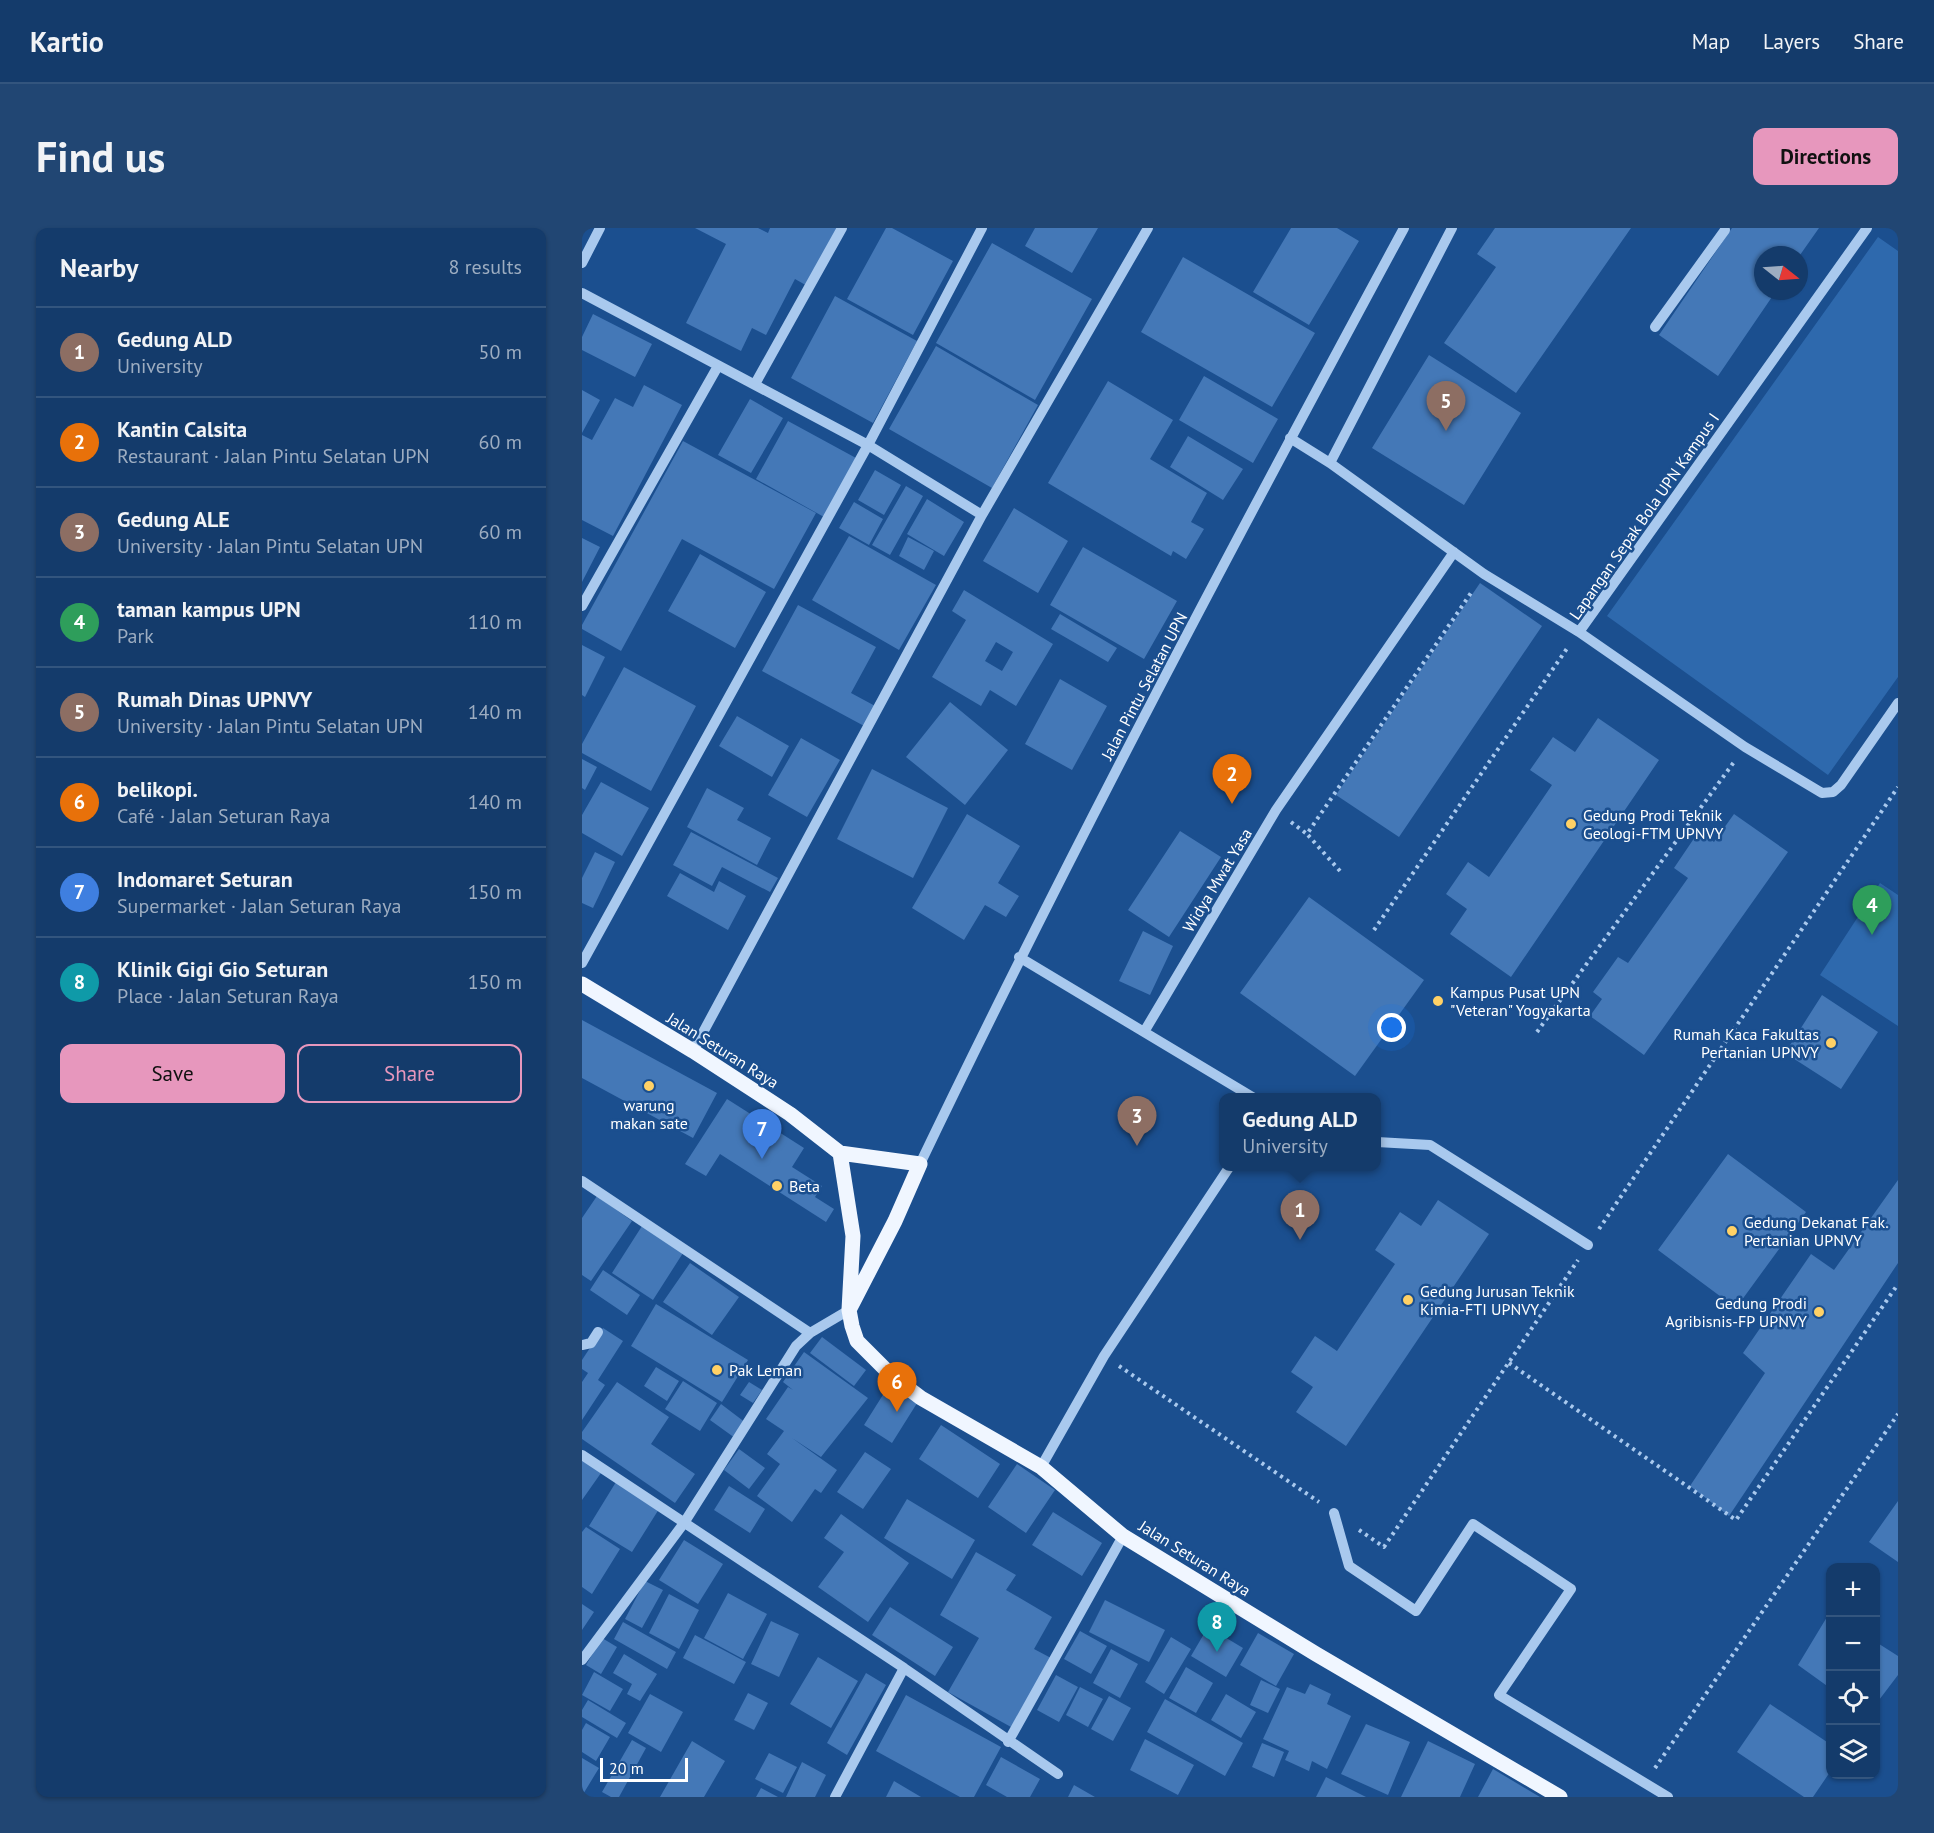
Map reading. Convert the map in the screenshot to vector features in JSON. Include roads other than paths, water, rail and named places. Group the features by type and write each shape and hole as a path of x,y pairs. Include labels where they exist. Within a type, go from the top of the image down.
{"main road":[{"name":"Jalan Seturan Raya","path":"582,984 693,1051 790,1114 840,1153 853,1236 849,1310 857,1341 892,1376 921,1398 1041,1467 1123,1536 1316,1654 1560,1797"},
{"path":"840,1153 920,1164 895,1221 849,1310"}],"street":[{"path":"582,263 600,228"},
{"path":"755,384 842,228"},
{"path":"582,963 868,445 982,228"},
{"path":"693,1051 982,515 1148,228"},
{"name":"Jalan Pintu Selatan UPN","path":"920,1164 1019,957 1290,438 1404,228"},
{"path":"1330,463 1452,228"},
{"name":"Lapangan Sepak Bola UPN Kampus I","path":"1867,228 1579,632 1745,747 1822,793 1833,792 1898,703"},
{"path":"1655,327 1725,229"},
{"path":"582,293 868,445 982,515"},
{"path":"582,606 718,366"},
{"path":"1290,438 1330,463 1484,574 1579,632"},
{"name":"Widya Mwat Yasa","path":"1144,1032 1276,810 1454,552"},
{"path":"1019,957 1246,1093"},
{"path":"1381,1142 1430,1145 1588,1245"},
{"path":"1041,1467 1104,1356 1227,1171"},
{"path":"582,1181 810,1333"},
{"path":"582,1660 684,1523 796,1346 810,1333 849,1310"},
{"path":"582,1345 591,1343 598,1332"},
{"path":"582,1455 904,1668 1008,1742 1058,1774"},
{"path":"1334,1513 1349,1566 1416,1611 1473,1524 1571,1589 1499,1695 1668,1797"},
{"path":"1008,1742 1123,1536"},
{"path":"835,1797 904,1668"}],"place":[{"name":"Rumah Dinas UPNVY","path":"1446,431"},
{"name":"Kantin Calsita","path":"1232,804"},
{"name":"Gedung Prodi Teknik Geologi-FTM UPNVY","path":"1571,824"},
{"name":"taman kampus UPN","path":"1872,935"},
{"name":"Kampus Pusat UPN \"Veteran\" Yogyakarta","path":"1438,1001"},
{"name":"Rumah Kaca Fakultas Pertanian UPNVY","path":"1831,1043"},
{"name":"warung makan sate","path":"649,1086"},
{"name":"Gedung ALE","path":"1137,1146"},
{"name":"Indomaret Seturan","path":"762,1159"},
{"name":"Beta","path":"777,1186"},
{"name":"Gedung Dekanat Fak. Pertanian UPNVY","path":"1732,1231"},
{"name":"Gedung ALD","path":"1300,1240"},
{"name":"Gedung Jurusan Teknik Kimia-FTI UPNVY","path":"1408,1300"},
{"name":"Gedung Prodi Agribisnis-FP UPNVY","path":"1819,1312"},
{"name":"Pak Leman","path":"717,1370"},
{"name":"belikopi.","path":"897,1412"},
{"name":"Klinik Gigi Gio Seturan","path":"1217,1652"}]}
